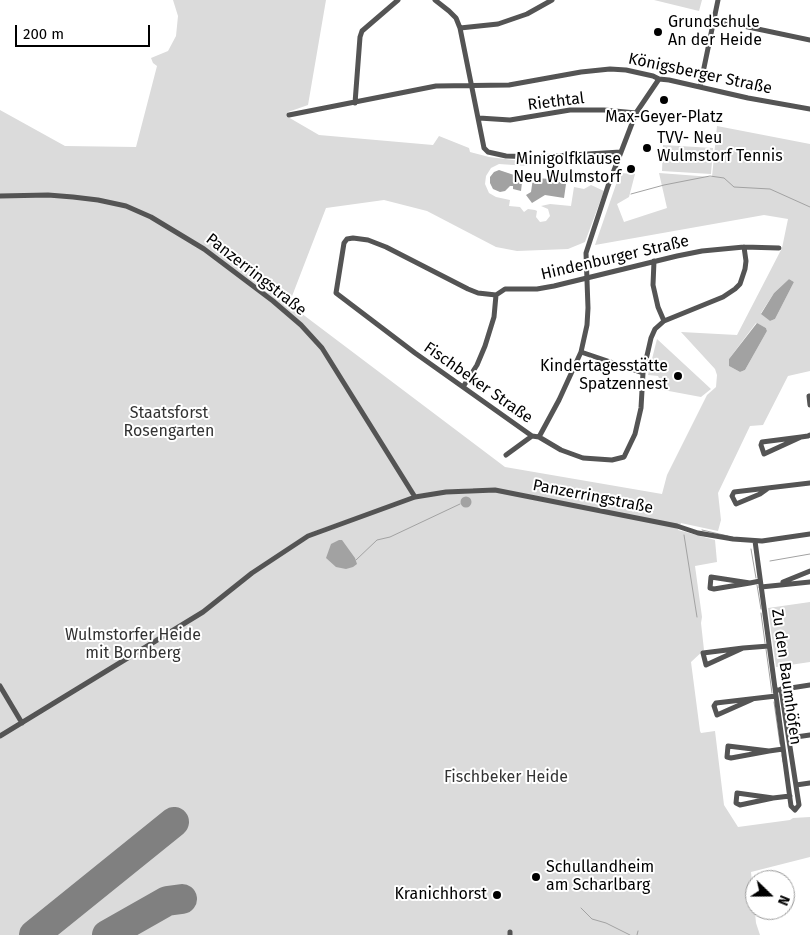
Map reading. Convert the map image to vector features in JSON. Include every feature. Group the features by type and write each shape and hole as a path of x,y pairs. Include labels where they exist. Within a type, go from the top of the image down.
{"street":[{"path":"355,103 362,31 398,0"},
{"path":"435,0 450,11 456,18 460,28 484,149 488,152 506,156 538,157 621,152"},
{"path":"460,28 498,24 527,14 552,0"},
{"path":"700,87 718,0"},
{"path":"714,20 810,40"},
{"name":"Königsberger Straße","path":"289,115 436,86 522,84 581,72 610,69 644,74 748,98 810,109"},
{"path":"539,437 559,400 581,352 587,326 588,308 586,254 636,113 659,79"},
{"name":"Riethtal","path":"479,118 510,120 570,110 604,110 636,113"},
{"name":"Panzerringstraße","path":"0,196 48,195 98,200 126,206 188,238 210,253 273,301 301,325 322,348 415,497"},
{"name":"Hindenburger Straße","path":"336,293 344,243 347,239 354,238 368,240 386,247 468,289 496,295 505,288 537,289 702,251 744,247 779,248"},
{"path":"581,352 643,374 651,338 655,329 664,321 723,297 740,284 746,268 744,247"},
{"path":"654,261 653,285 658,307 664,321"},
{"name":"Fischbeker Straße","path":"336,293 414,353 532,436 539,437 561,450 583,458 612,460 624,456 635,434 639,418 643,374"},
{"path":"463,387 477,365 485,346 494,317 496,295"},
{"path":"809,396 810,405"},
{"path":"506,456 532,436"},
{"path":"800,437 764,454 761,445 762,442 800,437 810,436"},
{"path":"767,489 736,504 732,496 734,492 810,483"},
{"name":"Panzerringstraße","path":"0,736 203,612 252,573 308,536 415,497 446,492 495,490 599,512 678,526 722,537 755,541 810,534"},
{"name":"Zu den Baumhöfen","path":"755,541 769,646 789,738 799,805 797,809 792,808 790,796 783,749 778,692"},
{"path":"778,584 810,571"},
{"path":"750,583 714,590 710,588 711,577 760,584 810,582"},
{"path":"743,648 706,666 703,653 743,648 769,646"},
{"path":"753,699 716,703 714,706 717,715 753,699 810,685"},
{"path":"0,686 22,723"},
{"path":"789,738 810,734"},
{"path":"769,751 728,746 727,757 731,758 783,749"},
{"path":"796,785 810,783"},
{"path":"773,798 737,793 736,803 740,805 790,796"}],"green space":[{"path":"173,0 326,0 308,105 288,112 288,117 319,135 433,145 439,136 469,148 470,152 489,157 529,162 528,166 499,164 491,168 486,176 485,184 489,193 496,197 510,200 509,206 520,207 524,212 528,209 537,211 536,217 540,222 546,221 550,216 548,209 541,206 550,204 571,206 574,187 584,189 591,185 604,191 585,242 568,249 517,251 496,247 427,211 384,200 326,208 289,304 505,467 662,494 667,475 707,395 716,387 717,375 715,369 681,332 737,335 782,248 788,219 764,215 595,245 620,173 635,174 629,197 617,204 624,222 667,208 659,173 712,177 717,126 810,144 810,371 788,376 763,425 750,426 718,493 721,520 718,531 681,523 678,530 715,540 717,562 695,566 702,617 704,650 691,662 700,731 701,733 715,731 724,805 738,827 810,817 810,857 759,870 745,870 745,920 756,920 760,935 0,935 0,110 65,146 136,147 157,66 151,58 168,51 176,36 178,16","holes":["789,279 794,282 775,319 770,321 761,313 774,293","756,323 766,328 767,331 745,370 740,372 729,366 729,359","473,488 473,491 446,492 415,497 308,536 251,572 307,534 419,494"]},
{"path":"654,0 702,0 699,11"},
{"path":"663,145 713,148 711,174 662,171"},
{"path":"657,339 711,389 701,397 658,389 660,380 658,376 648,375"},
{"path":"810,602 810,662 776,667 768,608"}],"shaded area":[{"path":"499,170 514,175 516,172 523,174 521,191 513,189 513,186 500,192 493,189 490,177"},
{"path":"533,178 551,179 566,184 564,198 545,195 532,203 526,195 531,192"},
{"path":"789,279 794,282 775,319 770,321 761,314 774,293"},
{"path":"757,323 766,328 767,331 745,370 740,372 729,366 729,359"},
{"path":"466,496 472,502 466,508 460,502"},
{"path":"342,540 355,558 357,564 353,567 346,569 336,567 326,558 331,544"}],"waterway":[{"path":"631,194 710,176 724,178 734,187 770,189 810,207"},
{"path":"356,560 377,540 390,537 460,504"},
{"path":"702,530 728,536"},
{"path":"684,535 697,617"},
{"path":"751,549 756,578"},
{"path":"770,561 810,554"},
{"path":"757,585 761,609"},
{"path":"761,613 765,643"},
{"path":"766,649 772,693"},
{"path":"774,702 780,744"},
{"path":"782,755 783,762"},
{"path":"581,908 592,919 606,923 630,935"},
{"path":"637,935 638,931"}],"runway":[{"path":"34,935 174,822"},
{"path":"107,935 167,901 182,899"}],"place":[{"name":"Grundschule An der Heide","path":"658,32"},
{"name":"Max-Geyer-Platz","path":"664,100"},
{"name":"TVV- Neu Wulmstorf Tennis","path":"647,148"},
{"name":"Minigolfklause Neu Wulmstorf","path":"631,169"},
{"name":"Kindertagesstätte Spatzennest","path":"678,376"},
{"name":"Schullandheim am Scharlbarg","path":"536,877"},
{"name":"Kranichhorst","path":"497,895"}],"park label":[{"name":"Staatsforst Rosengarten","path":"169,423"},
{"name":"Wulmstorfer Heide mit Bornberg","path":"133,645"},
{"name":"Fischbeker Heide","path":"506,778"}]}
